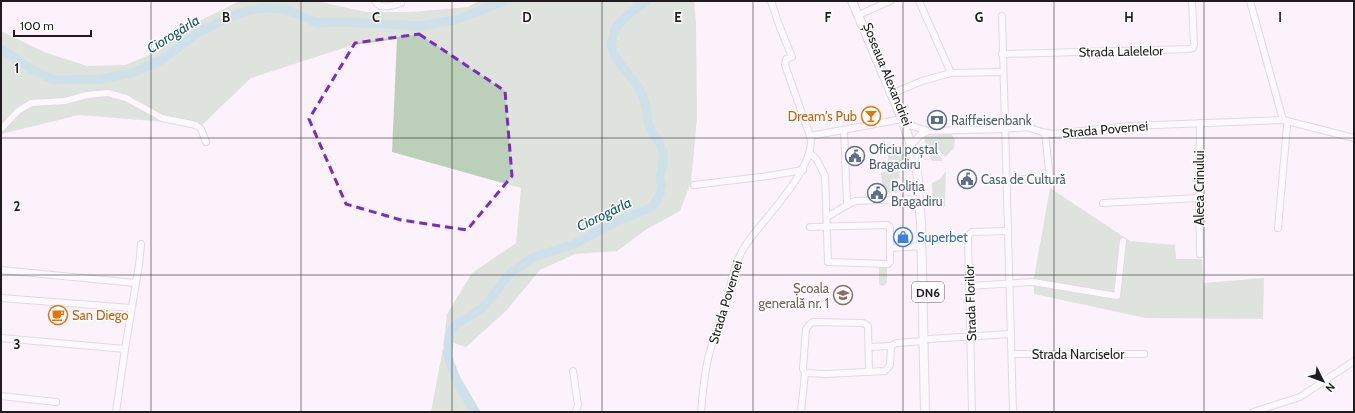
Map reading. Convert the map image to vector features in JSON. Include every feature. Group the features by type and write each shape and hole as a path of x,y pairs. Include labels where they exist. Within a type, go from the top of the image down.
{"highway":[{"name":"Șoseaua Alexandriei","path":"852,1 902,119 914,155 919,179 926,340 931,412"},
{"name":"Șoseaua Alexandriei","path":"857,1 896,92 915,141 921,162 924,181 926,340 925,412"}],"street":[{"path":"375,1 377,5 381,6 401,3"},
{"path":"772,1 779,25 792,57 786,59 785,65 810,137 902,119"},
{"path":"863,13 890,1"},
{"path":"919,1 951,74"},
{"name":"Strada Lalelelor","path":"1002,54 1190,49 1193,48 1194,45 1192,1"},
{"path":"1250,1 1283,120"},
{"path":"1002,16 1002,72 1013,412"},
{"path":"896,92 922,81 951,74 1002,72"},
{"path":"1,129 18,112 31,103 65,101 87,95 108,93 126,98 162,118 196,125 201,129 206,142"},
{"name":"Strada Povernei","path":"909,125 928,131 1027,127 1045,133 1059,133 1104,128 1283,120 1354,138"},
{"name":"Aleea Crinului","path":"1200,123 1200,254"},
{"path":"1278,228 1287,126"},
{"path":"844,130 847,205"},
{"path":"915,141 920,135 928,131"},
{"path":"1006,180 1029,179 1047,181 1050,179 1045,133"},
{"name":"Strada Povernei","path":"701,412 709,354 739,258 747,243 803,170 810,153 810,137"},
{"path":"810,153 816,158 825,173 827,217 827,226 828,262 888,264 891,260 890,227 888,225 827,226 810,227"},
{"path":"694,185 803,170"},
{"path":"1103,203 1199,198"},
{"path":"827,217 855,201 920,199"},
{"name":"Strada Florilor","path":"972,412 969,234 973,232 1008,231"},
{"path":"969,286 1034,282 1117,296 1123,241"},
{"path":"116,412 141,244"},
{"path":"891,248 922,246"},
{"path":"1,270 136,283"},
{"path":"1,298 131,308"},
{"path":"801,412 805,373 803,369 806,329 808,325 814,322 865,323 868,326 869,372"},
{"path":"869,347 890,346 896,343 926,340 1011,334"},
{"path":"1,338 125,349"},
{"path":"805,373 885,371 889,368 890,346"},
{"name":"Strada Narciselor","path":"1012,354 1144,354"},
{"path":"1253,412 1300,396 1354,361"},
{"path":"573,371 578,405 576,412"},
{"path":"1,396 56,402"}],"highlighted area":[{"path":"419,34 505,91 512,176 467,230 401,220 346,204 309,119 355,43"}],"green space":[{"path":"240,1 316,1 367,12 411,12 468,7 479,1 694,1 696,23 697,118 691,182 680,211 647,229 617,251 575,254 540,270 506,311 466,347 451,342 443,348 447,314 472,273 516,243 521,188 392,152 397,39 353,45 251,78 202,125 79,115 1,134 1,31 44,52 87,66 125,65 154,53 193,24"},
{"path":"951,134 955,139 954,148 945,157 938,149 938,141 936,141 937,149 926,146 925,136"},
{"path":"927,149 938,153 943,161 932,161"},
{"path":"904,153 907,161 888,161 888,154"},
{"path":"899,171 900,178 897,179 898,185 910,181 910,192 883,193 881,172"},
{"path":"946,171 945,207 933,207 932,183 940,179"},
{"path":"1050,188 1130,241 1175,245 1176,259 1202,259 1203,283 1264,278 1263,319 1146,318 1034,294 1034,278"},
{"path":"879,266 887,266 887,282 883,286 879,283"},
{"path":"443,348 481,412 431,412"}],"waterway":[{"name":"Ciorogârla","path":"1,49 31,69 54,80 100,79 132,73 162,60 196,34 230,17 251,10 264,8 285,9 317,23 345,22 421,26 459,19 504,1"},
{"name":"Ciorogârla","path":"475,412 458,384 448,358 449,338 455,325 483,308 511,272 534,257 572,245 622,219 651,208 660,194 662,186 660,178 663,164 663,153 660,144 650,129 646,105 639,88 615,57 611,44 616,27 628,15 646,1"}],"place":[{"name":"Dream's Pub","path":"871,116"},
{"name":"Raiffeisenbank","path":"937,120"},
{"name":"Oficiu poștal Bragadiru","path":"855,156"},
{"name":"Casa de Cultură","path":"967,179"},
{"name":"Poliția Bragadiru","path":"877,193"},
{"name":"Superbet","path":"903,237"},
{"name":"Școala generală nr. 1","path":"843,295"},
{"name":"San Diego","path":"58,315"}]}
